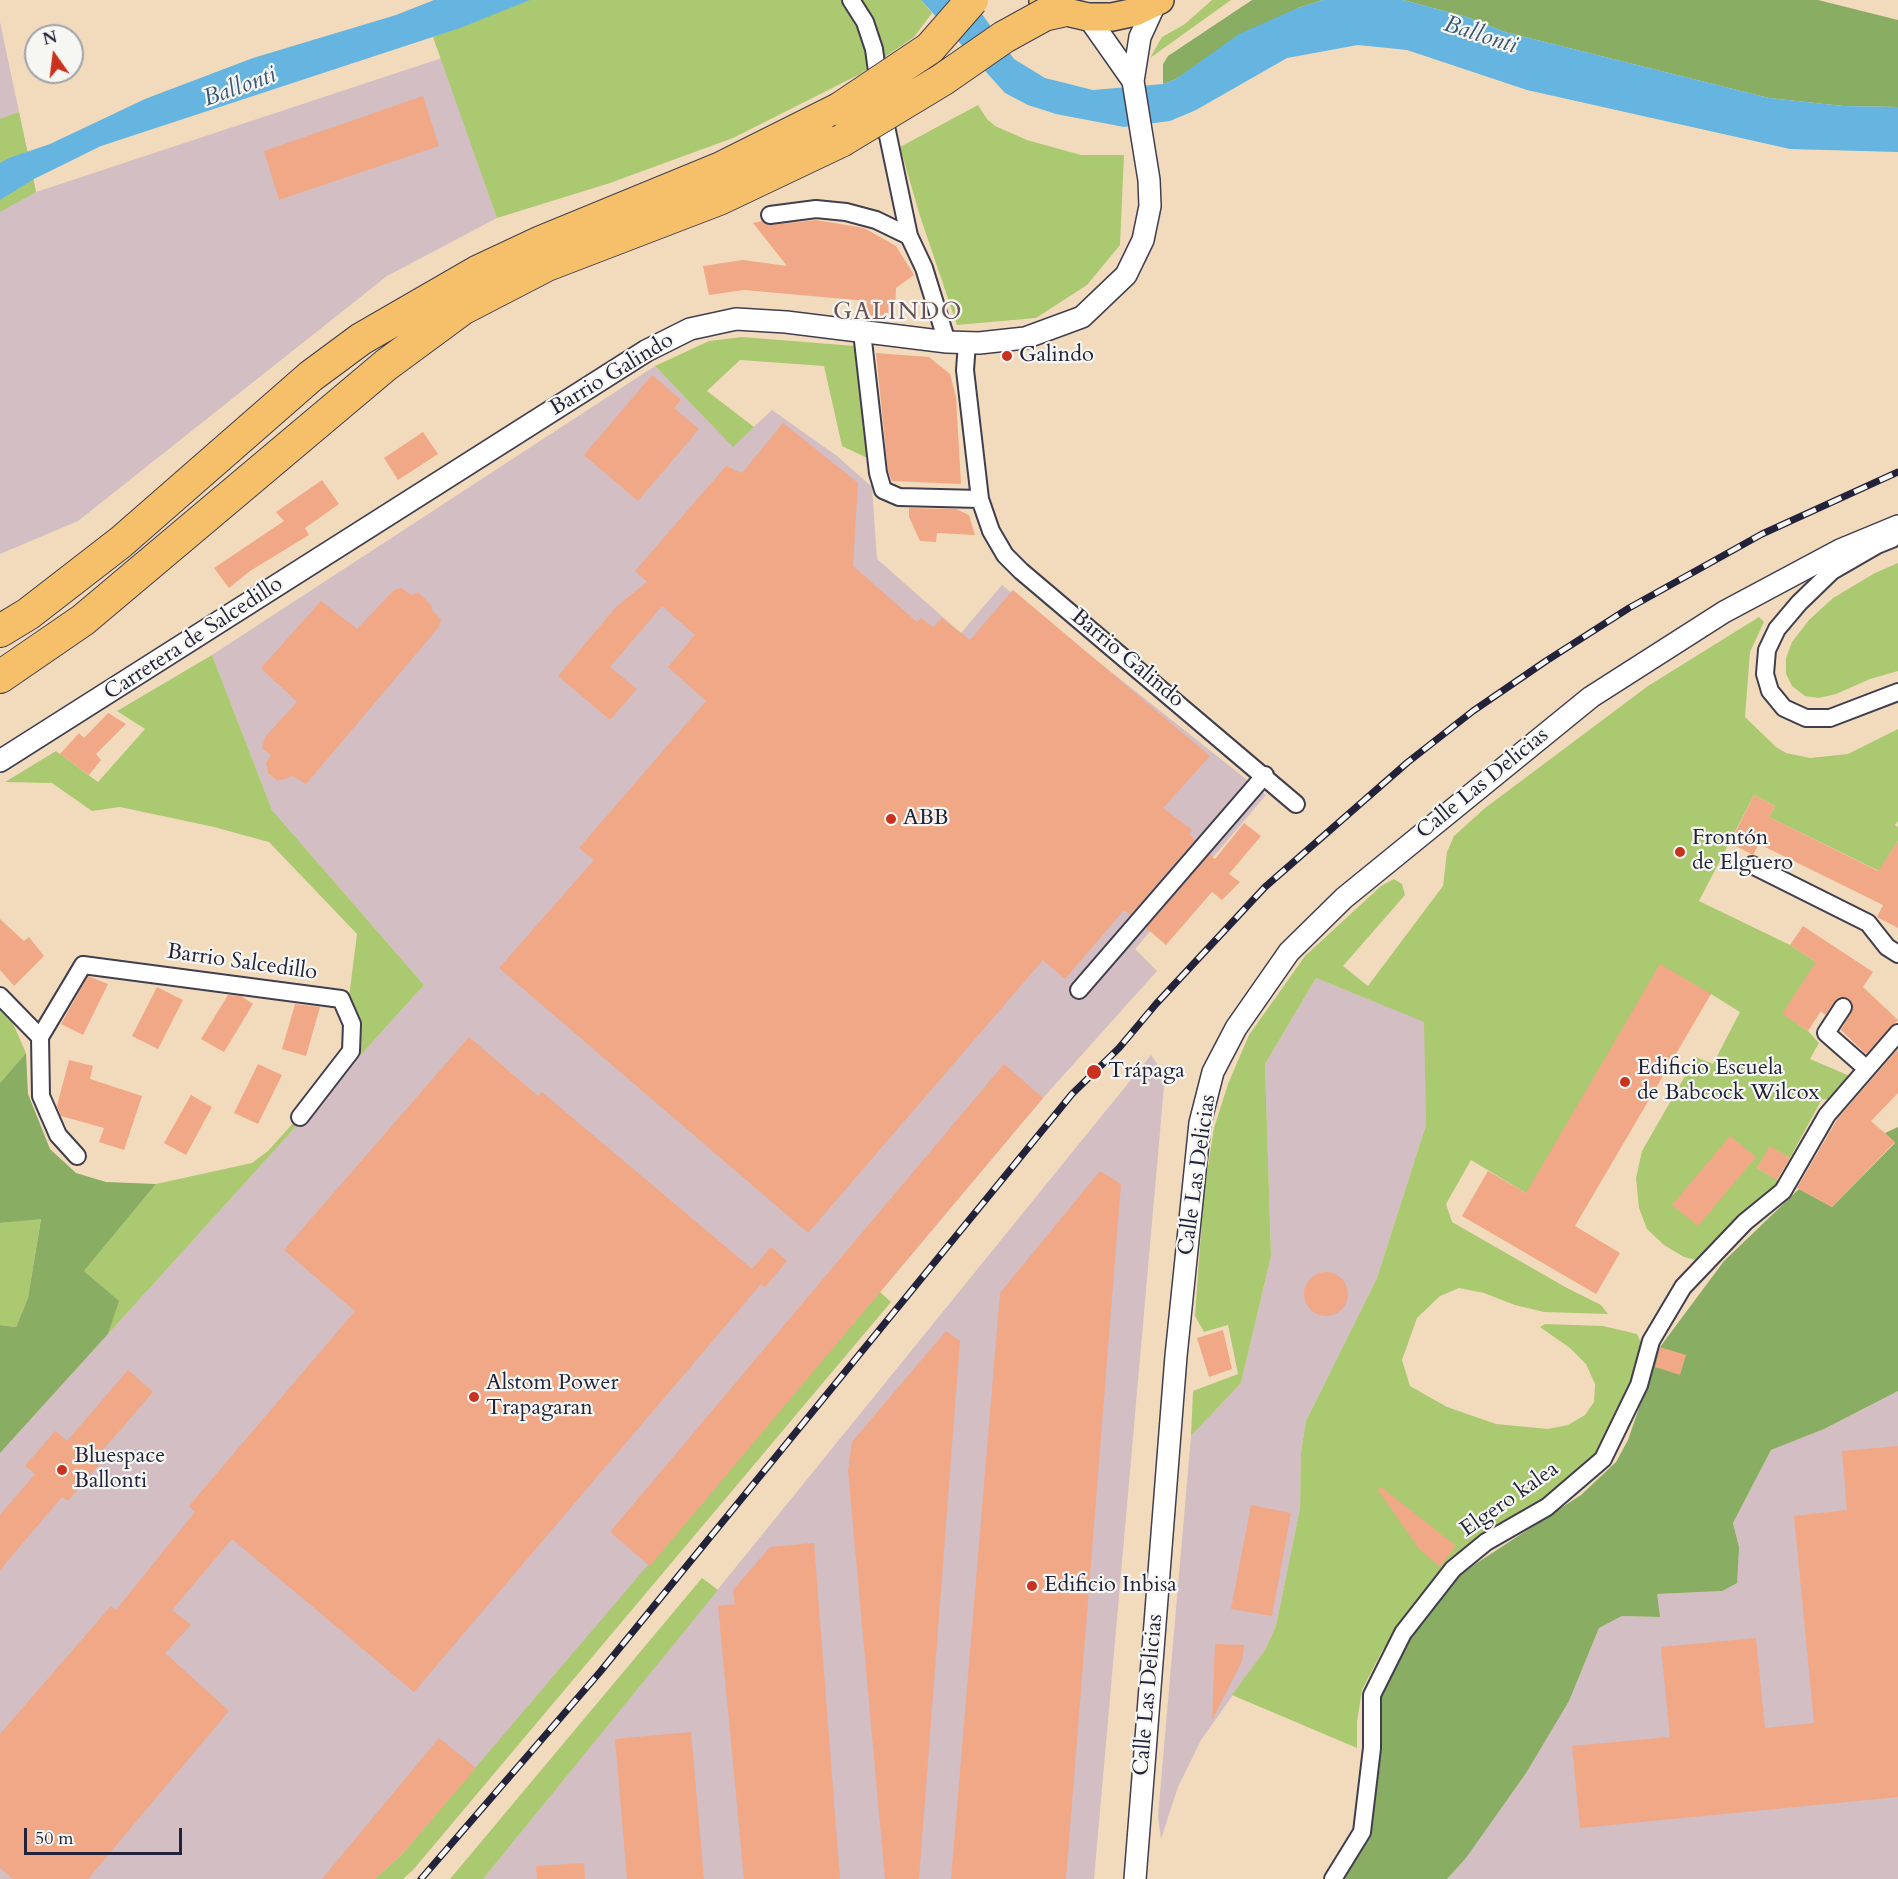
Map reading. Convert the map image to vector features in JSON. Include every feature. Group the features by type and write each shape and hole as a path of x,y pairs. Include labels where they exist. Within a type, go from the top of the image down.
{"highway":[{"path":"0,631 28,614 121,542 311,376 361,339 477,272 541,242 789,136 839,109 930,48 972,0"},
{"path":"0,676 83,620 386,364 462,309 547,266 661,224 815,155 942,80 1004,37 1044,15 1064,9"}],"main road":[{"path":"1064,9 1112,16 1135,12 1158,1"}],"street":[{"name":"Barrio Galindo","path":"851,0 865,22 874,49 894,169 909,236 957,342 965,370 980,499 991,531 1005,555 1021,571 1296,804"},
{"path":"1133,81 1140,37 1158,1"},
{"path":"1064,9 1133,81"},
{"name":"Barrio Galindo","path":"387,515 646,351 690,329 736,320 786,322 957,342 1025,338 1064,326 1082,317 1126,275 1143,240 1150,206 1149,180 1133,81"},
{"path":"770,215 816,209 846,212 876,220 909,236"},
{"path":"862,332 878,473 883,490 899,497 980,499"},
{"name":"Carretera de Salcedillo","path":"0,761 387,515"},
{"name":"Calle Las Delicias","path":"1135,1879 1176,1356 1200,1123 1213,1072 1236,1028 1289,952 1344,898 1591,697 1725,612 1840,550 1898,526"},
{"path":"1898,537 1877,545 1832,571 1799,603 1777,629 1767,650 1765,674 1770,691 1784,708 1806,718 1830,718 1898,692"},
{"path":"1079,990 1264,775"},
{"path":"1752,865 1868,923 1887,947 1898,954"},
{"name":"Barrio Salcedillo","path":"40,1037 83,965 341,999 352,1024 351,1051 300,1117"},
{"path":"0,996 40,1037 41,1096 58,1134 77,1156"},
{"path":"1843,1006 1826,1034 1867,1069"},
{"name":"Elgero kalea","path":"1333,1879 1362,1832 1372,1748 1372,1695 1403,1633 1453,1569 1486,1542 1547,1507 1604,1459 1638,1385 1651,1341 1683,1287 1746,1222 1783,1191 1827,1115 1898,1033"}],"shaded area":[{"path":"0,22 36,192 442,58 497,218 387,276 78,521 0,554"},
{"path":"655,366 733,446 772,410 837,456 872,487 877,559 961,633 1002,585 1266,795 1135,949 1157,971 1043,1098 650,1566 403,1853 375,1879 0,1879 0,1453 424,985 272,810 212,655"},
{"path":"1316,978 1425,1022 1426,1125 1377,1278 1306,1421 1301,1452 1300,1508 1276,1626 1265,1650 1201,1740 1178,1787 1161,1839 1158,1816 1191,1436 1241,1383 1271,1256 1265,1064"},
{"path":"1151,1055 1165,1075 1094,1879 483,1879"},
{"path":"1898,1391 1898,1879 1447,1879 1466,1858 1569,1701 1599,1628 1622,1616 1659,1617 1656,1594 1722,1591 1739,1547 1733,1523 1771,1450 1824,1429"}],"green space":[{"path":"529,0 921,0 932,13 914,37 860,74 733,138 610,183 497,218 433,37"},
{"path":"1212,0 1231,0 1150,58 1162,37 1185,24"},
{"path":"1252,0 1323,0 1298,8 1176,79 1163,84 1163,64 1168,56"},
{"path":"1403,0 1818,0 1898,20 1898,107 1843,106 1769,98 1505,32 1467,17"},
{"path":"978,105 987,119 995,126 1027,140 1081,155 1124,155 1120,245 1087,285 1036,318 957,325 920,216 900,147"},
{"path":"19,112 36,192 0,212 0,119"},
{"path":"742,337 855,346 867,458 842,446 824,366 740,360 707,391 754,427 733,447 655,366 709,341"},
{"path":"1898,563 1898,671 1819,698 1805,696 1792,686 1786,674 1786,658 1792,642 1809,620 1833,598 1875,573"},
{"path":"1759,617 1764,622 1750,652 1745,717 1776,747 1786,753 1810,758 1848,754 1898,729 1898,821 1895,825 1898,827 1898,841 1879,871 1769,817 1775,806 1754,795 1699,901 1790,945 1830,971 1783,1014 1808,1031 1819,1043 1810,1059 1850,1076 1831,1100 1822,1099 1790,1158 1770,1147 1757,1168 1778,1180 1775,1190 1696,1260 1684,1257 1664,1245 1647,1229 1639,1208 1636,1178 1642,1151 1696,1057 1713,1064 1740,1012 1711,994 1526,1193 1471,1160 1446,1204 1452,1222 1601,1305 1608,1314 1544,1312 1515,1305 1484,1293 1459,1288 1440,1296 1417,1318 1402,1360 1410,1386 1447,1407 1496,1424 1548,1429 1568,1425 1585,1415 1594,1402 1595,1384 1586,1364 1570,1348 1540,1327 1545,1324 1603,1326 1637,1334 1643,1347 1637,1368 1592,1460 1548,1496 1497,1526 1442,1572 1421,1595 1382,1651 1362,1690 1357,1722 1357,1748 1232,1695 1265,1650 1276,1626 1300,1508 1301,1452 1306,1421 1377,1278 1426,1125 1424,1022 1316,978 1265,1064 1271,1256 1241,1383 1191,1436 1193,1391 1238,1374 1228,1325 1204,1332 1195,1316 1204,1192 1214,1128 1228,1084 1249,1035 1305,956 1381,886 1394,879 1402,884 1405,895 1343,966 1368,986 1443,886 1447,852 1454,836 1485,808 1648,686"},
{"path":"212,655 272,810 424,985 108,1334 118,1301 84,1271 156,1184 252,1163 268,1151 357,1052 349,997 357,934 269,842 214,827 120,807 92,811 52,783 5,782 56,751 98,782 145,729 117,711"},
{"path":"0,1007 11,1019 26,1053 0,1083"},
{"path":"26,1053 28,1094 50,1149 76,1173 106,1182 156,1184 84,1271 119,1301 108,1334 0,1453 0,1325 16,1327 28,1298 41,1219 0,1223 0,1083"},
{"path":"1898,1127 1898,1391 1824,1429 1771,1450 1733,1523 1739,1547 1737,1583 1722,1591 1657,1594 1660,1617 1622,1616 1599,1628 1569,1701 1526,1773 1466,1858 1447,1879 1341,1879 1370,1831 1380,1765 1378,1711 1381,1694 1388,1676 1415,1631 1463,1572 1581,1495 1616,1462 1628,1440 1660,1347 1724,1261 1799,1189 1832,1207 1895,1143 1885,1133"},
{"path":"41,1218 28,1298 16,1327 0,1325 0,1223"},
{"path":"880,1292 891,1302 413,1870 403,1879 375,1879 403,1853"},
{"path":"702,1578 718,1590 483,1879 450,1879"}],"water":[{"name":"Ballonti","path":"434,0 530,0 460,28 101,146 34,179 0,200 0,163 9,158 50,144 145,99 253,58 396,15"},
{"name":"Ballonti","path":"921,0 972,0 1014,59 1045,78 1093,90 1163,84 1176,79 1239,34 1298,8 1323,0 1403,0 1467,17 1505,32 1769,98 1843,106 1898,107 1898,152 1790,149 1527,90 1407,50 1358,45 1287,58 1196,110 1170,121 1124,127 1056,114 1028,105 1005,93"}],"building":[{"path":"423,96 439,146 279,200 264,151"},
{"path":"816,220 864,228 896,246 914,275 896,288 895,317 865,315 867,301 744,290 709,295 703,266 743,260 787,266 753,223 762,221 771,225"},
{"path":"876,353 929,357 950,374 956,397 961,484 892,481 888,471"},
{"path":"652,375 681,400 674,408 699,429 638,501 584,455"},
{"name":"ABB","path":"783,423 858,483 853,566 917,622 921,618 933,627 942,618 970,640 1013,590 1210,756 1163,808 1192,830 1189,834 1195,840 1130,915 1124,910 1065,979 1043,960 808,1233 499,968 594,860 579,848 706,701 668,667 695,635 662,606 610,667 637,689 610,720 558,676 616,607 647,582 635,571 726,466 742,473"},
{"path":"423,432 438,454 398,480 384,458"},
{"path":"322,480 339,504 305,528 309,535 250,571 229,588 214,568 284,521 276,512"},
{"path":"909,508 956,509 969,515 975,535 937,533 936,542 920,541 909,517"},
{"path":"401,588 412,595 418,592 432,606 432,610 441,619 439,627 306,784 293,776 278,781 268,773 266,763 271,755 262,748 265,737 297,702 261,668 321,601 357,629 394,590"},
{"path":"108,713 126,724 96,754 101,760 89,775 60,754 79,733 84,738"},
{"path":"1754,795 1775,806 1769,817 1878,871 1898,841 1898,928 1877,917 1883,905 1759,844 1753,855 1730,843"},
{"path":"1244,823 1261,836 1229,874 1240,882 1222,900 1212,892 1166,945 1146,928 1210,854 1215,859"},
{"path":"0,919 24,941 29,937 44,956 14,986 0,970"},
{"path":"1803,926 1873,972 1863,987 1898,1020 1866,1054 1841,1030 1853,1008 1848,998 1838,998 1825,1015 1821,1011 1808,1031 1782,1014 1816,962 1790,945"},
{"name":"Edificio Escuela de Babcock Wilcox","path":"1660,964 1711,994 1575,1226 1620,1253 1596,1294 1462,1216 1488,1171 1526,1193"},
{"path":"88,976 108,984 83,1035 61,1024"},
{"path":"157,987 183,1000 158,1049 132,1036"},
{"path":"228,995 241,996 253,1004 224,1052 201,1039"},
{"path":"295,1004 320,1007 306,1056 282,1049"},
{"name":"Alstom Power Trapagaran","path":"469,1037 538,1096 542,1092 752,1269 771,1247 787,1261 765,1287 761,1284 414,1692 232,1539 172,1610 191,1625 165,1653 229,1711 88,1879 13,1879 0,1868 0,1734 111,1606 116,1610 195,1512 189,1506 355,1311 284,1250"},
{"path":"1898,1049 1898,1093 1871,1121 1895,1142 1832,1207 1797,1188 1838,1118"},
{"path":"69,1060 93,1066 90,1079 142,1096 124,1150 99,1142 104,1128 61,1116 57,1106"},
{"path":"258,1064 282,1075 258,1124 234,1113"},
{"path":"1004,1064 1043,1098 650,1566 610,1532"},
{"path":"191,1095 212,1107 186,1155 164,1143"},
{"path":"1730,1136 1756,1157 1698,1226 1672,1205"},
{"path":"1770,1146 1790,1158 1777,1180 1757,1168"},
{"name":"Edificio Inbisa","path":"1100,1171 1121,1184 1066,1879 951,1879 1000,1293"},
{"path":"1326,1272 1341,1279 1348,1294 1341,1309 1326,1316 1311,1309 1304,1294 1311,1279"},
{"path":"1223,1330 1232,1369 1209,1377 1197,1338"},
{"path":"946,1331 960,1341 919,1879 885,1879 848,1471 852,1442"},
{"path":"1660,1347 1686,1355 1680,1375 1655,1367"},
{"name":"Bluespace Ballonti","path":"128,1370 153,1392 96,1458 101,1462 68,1501 62,1497 0,1570 0,1515 35,1474 25,1466 55,1431 67,1441"},
{"path":"1898,1446 1898,1797 1580,1828 1572,1746 1670,1737 1661,1647 1756,1638 1765,1728 1814,1723 1794,1516 1847,1510 1842,1451"},
{"path":"1381,1487 1456,1546 1440,1567 1420,1550 1378,1490"},
{"path":"1251,1505 1291,1513 1272,1616 1231,1609"},
{"path":"814,1543 840,1879 744,1879 718,1606 735,1604 733,1590 770,1547"},
{"path":"1215,1644 1244,1645 1242,1661 1212,1720"},
{"path":"691,1732 704,1879 627,1879 615,1739"},
{"path":"439,1738 476,1768 403,1853 375,1879 322,1879"},
{"path":"584,1863 585,1879 537,1879 536,1866"}],"railway":[{"path":"421,1879 600,1672 1072,1094 1119,1048 1156,1004 1265,887 1408,762 1473,711 1546,661 1629,608 1762,534 1898,472"}],"place":[{"name":"Galindo","path":"1007,356"},
{"name":"ABB","path":"891,819"},
{"name":"Frontón de Elguero","path":"1680,852"},
{"name":"Trápaga","path":"1094,1072"},
{"name":"Edificio Escuela de Babcock Wilcox","path":"1625,1082"},
{"name":"Alstom Power Trapagaran","path":"474,1397"},
{"name":"Bluespace Ballonti","path":"62,1470"},
{"name":"Edificio Inbisa","path":"1032,1586"}],"district":[{"name":"GALINDO","path":"898,313"}]}
